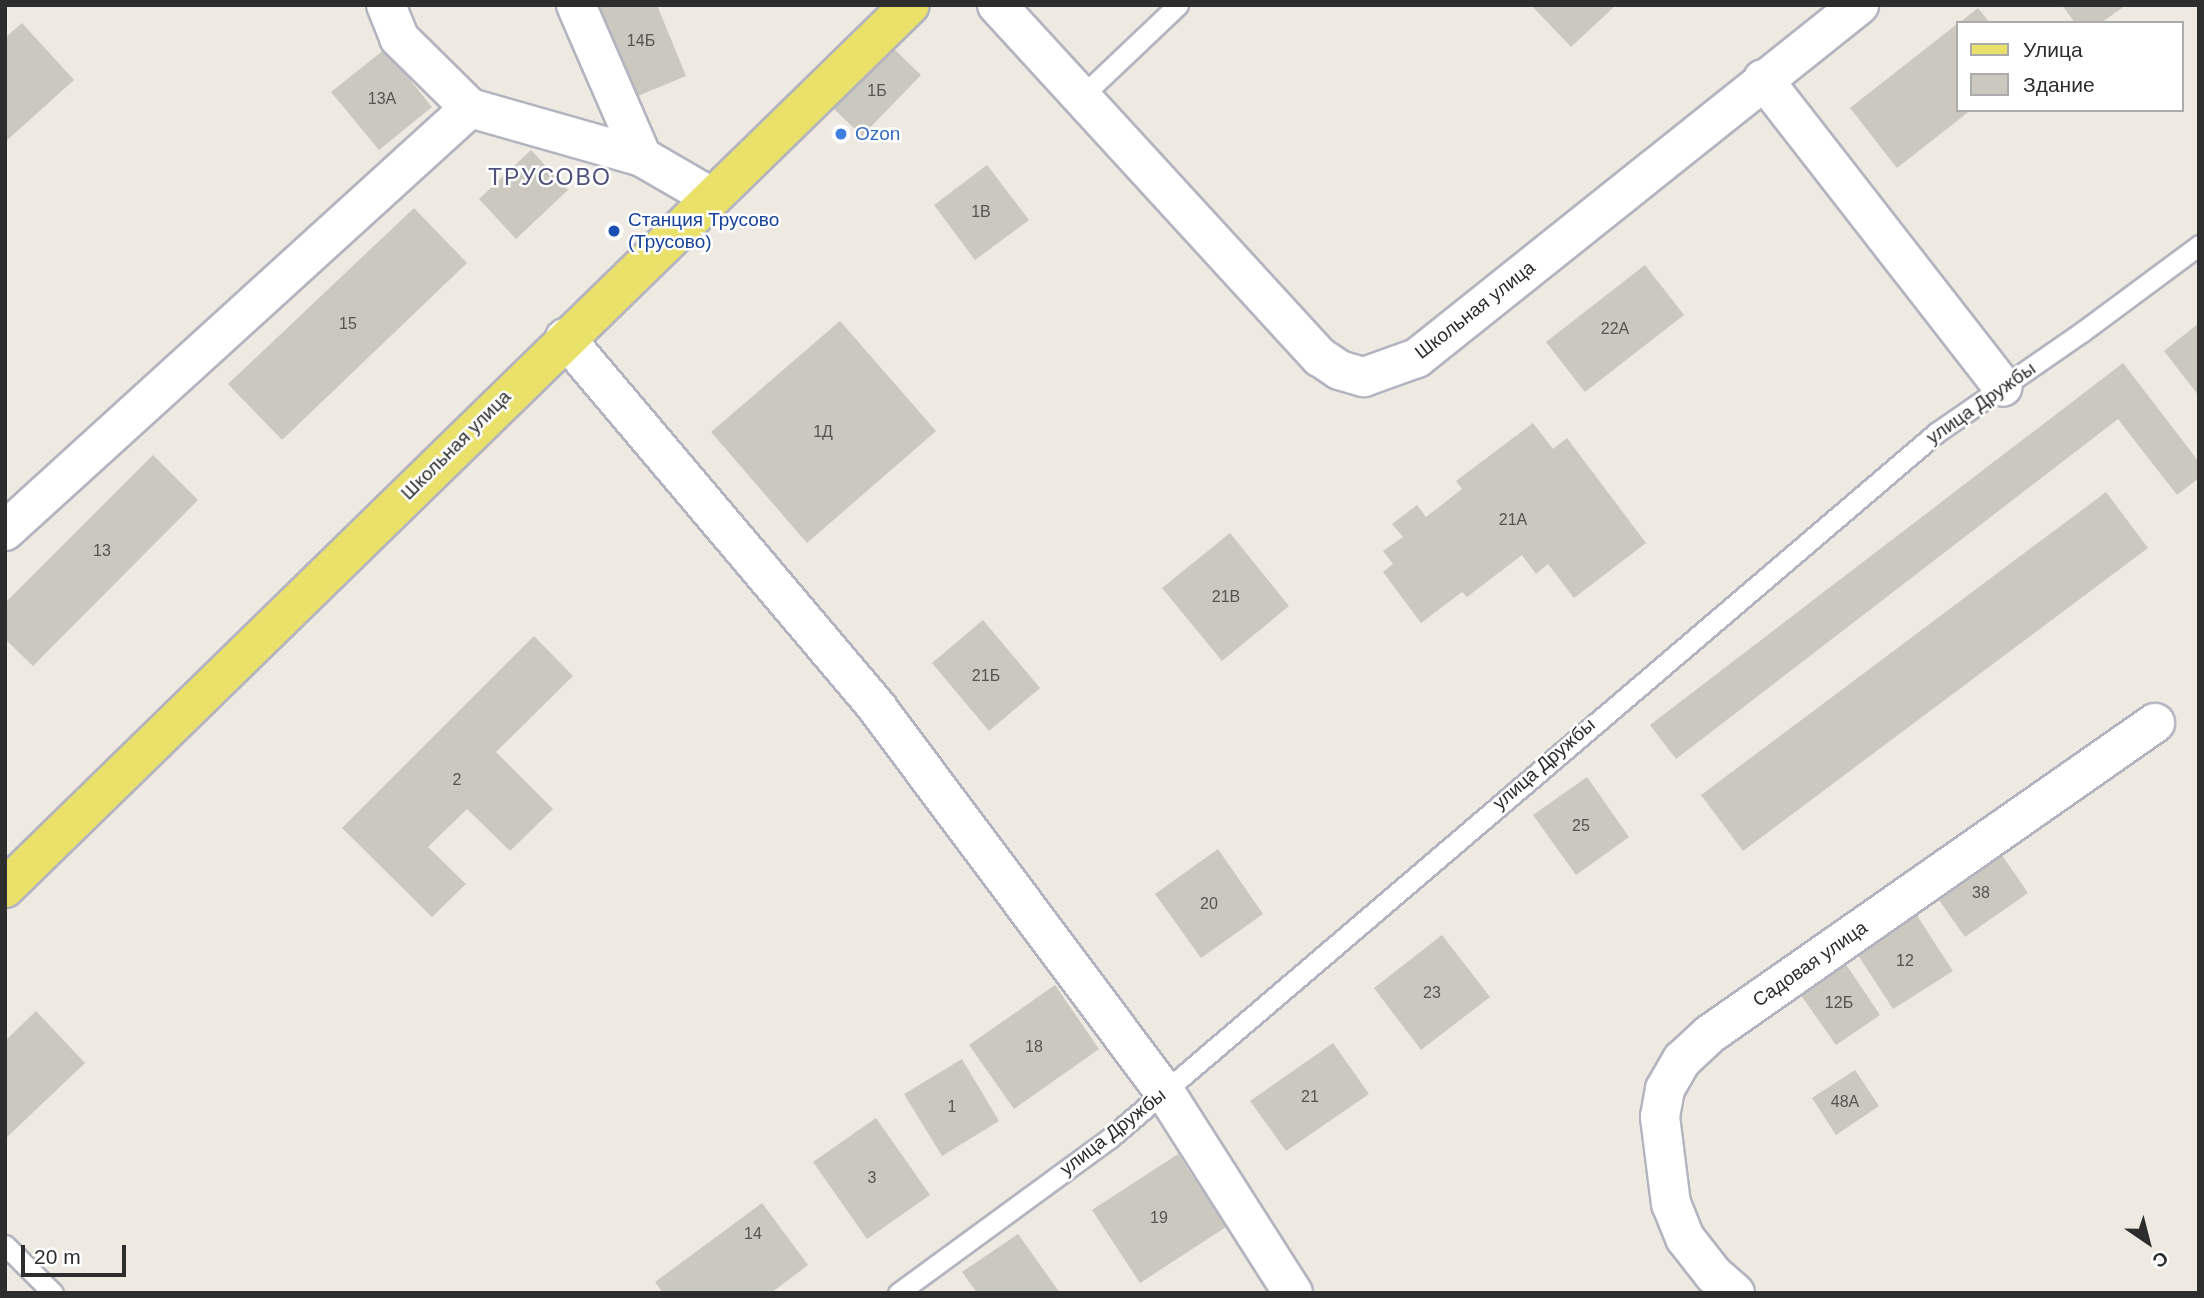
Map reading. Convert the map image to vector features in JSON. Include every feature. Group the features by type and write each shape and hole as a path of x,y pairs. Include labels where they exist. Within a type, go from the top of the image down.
{"main road":[{"name":"Школьная улица","path":"5,888 565,338 910,5"}],"street":[{"path":"386,5 398,38 470,108 642,157 711,197"},
{"path":"576,5 642,157"},
{"name":"Школьная улица","path":"997,5 1320,358 1339,370 1364,377 1417,358 1859,5"},
{"path":"1763,79 2003,387"},
{"path":"5,531 470,108"},
{"path":"565,338 878,709 1165,1092 1293,1293"},
{"name":"Садовая улица","path":"1735,1293 1714,1275 1685,1238 1671,1204 1660,1117 1665,1089 1682,1060 1710,1034 2155,723"}],"lane":[{"path":"1081,97 1178,5"},
{"name":"улица Дружбы","path":"898,1293 1111,1138 1904,459 2199,245"},
{"path":"5,1245 53,1293"}],"building":[{"path":"595,5 657,5 686,76 633,98"},
{"path":"1531,5 1616,5 1571,47"},
{"path":"2062,5 2126,5 2104,21 2074,21"},
{"path":"1978,8 1988,21 1962,21"},
{"path":"22,23 74,80 5,142 5,38"},
{"path":"1955,26 1955,112 1968,112 1897,168 1850,108"},
{"path":"891,46 921,75 862,136 832,107"},
{"path":"385,49 432,107 379,150 331,92"},
{"path":"531,150 568,190 516,239 479,199"},
{"path":"987,165 1029,220 975,260 934,205"},
{"path":"414,208 467,263 282,440 228,384"},
{"path":"1645,265 1684,315 1585,392 1546,342"},
{"path":"840,321 936,431 807,543 711,432"},
{"path":"2199,323 2199,396 2164,351"},
{"path":"2123,363 2199,462 2199,478 2177,495 2118,419 1676,759 1650,725"},
{"path":"1533,423 1553,449 1567,438 1646,543 1574,598 1548,564 1536,574 1522,555 1467,597 1462,592 1421,623 1383,572 1393,564 1383,551 1403,537 1392,524 1417,505 1426,517 1462,489 1456,481"},
{"path":"153,455 198,500 33,666 5,639 5,603"},
{"path":"2106,492 2148,548 1743,851 1701,795"},
{"path":"1230,533 1289,606 1222,661 1162,588"},
{"path":"983,620 1040,688 989,731 932,663"},
{"path":"534,636 573,676 496,752 553,809 510,851 467,809 428,847 466,884 432,917 342,828"},
{"path":"1587,777 1629,837 1576,875 1533,815"},
{"path":"1997,848 2028,893 1965,937 1934,893"},
{"path":"1218,849 1263,914 1201,958 1155,894"},
{"path":"1916,914 1953,971 1893,1009 1856,952"},
{"path":"1442,935 1490,997 1421,1050 1374,988"},
{"path":"1843,960 1880,1015 1836,1045 1798,991"},
{"path":"1055,985 1099,1049 1014,1109 969,1045"},
{"path":"36,1011 85,1063 5,1139 5,1041"},
{"path":"1333,1043 1369,1094 1286,1151 1250,1101"},
{"path":"962,1059 999,1121 942,1156 904,1094"},
{"path":"1855,1070 1879,1106 1836,1135 1812,1098"},
{"path":"876,1118 930,1195 867,1239 813,1162"},
{"path":"1178,1154 1226,1227 1140,1283 1092,1210"},
{"path":"762,1203 808,1265 771,1293 663,1293 655,1282"},
{"path":"1018,1234 1060,1293 977,1293 962,1272"}],"place":[{"name":"Ozon","path":"841,134"},
{"name":"Станция Трусово (Трусово)","path":"614,231"}],"district":[{"name":"ТРУСОВО","path":"550,177"}]}
